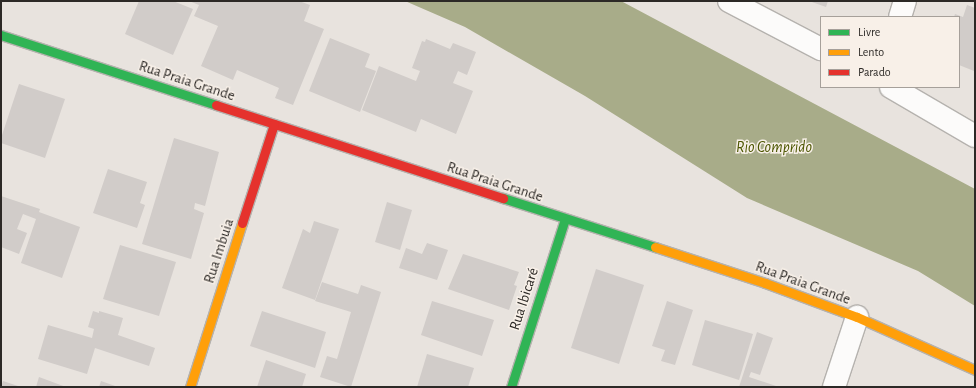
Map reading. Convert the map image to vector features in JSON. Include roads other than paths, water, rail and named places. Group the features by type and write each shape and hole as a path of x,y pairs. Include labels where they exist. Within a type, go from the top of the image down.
{"street":[{"path":"729,1 820,48"},
{"path":"900,16 905,1"},
{"name":"Rua Praia Grande","path":"1,35 764,283 857,317 975,370"},
{"path":"893,88 975,136"},
{"name":"Rua Imbuia","path":"190,387 274,124"},
{"name":"Rua Ibicaré","path":"511,387 565,219"},
{"path":"834,387 857,317"}],"water":[{"name":"Rio Comprido","path":"405,1 621,1 975,189 975,306 918,271 747,198 585,96 465,27"}]}
